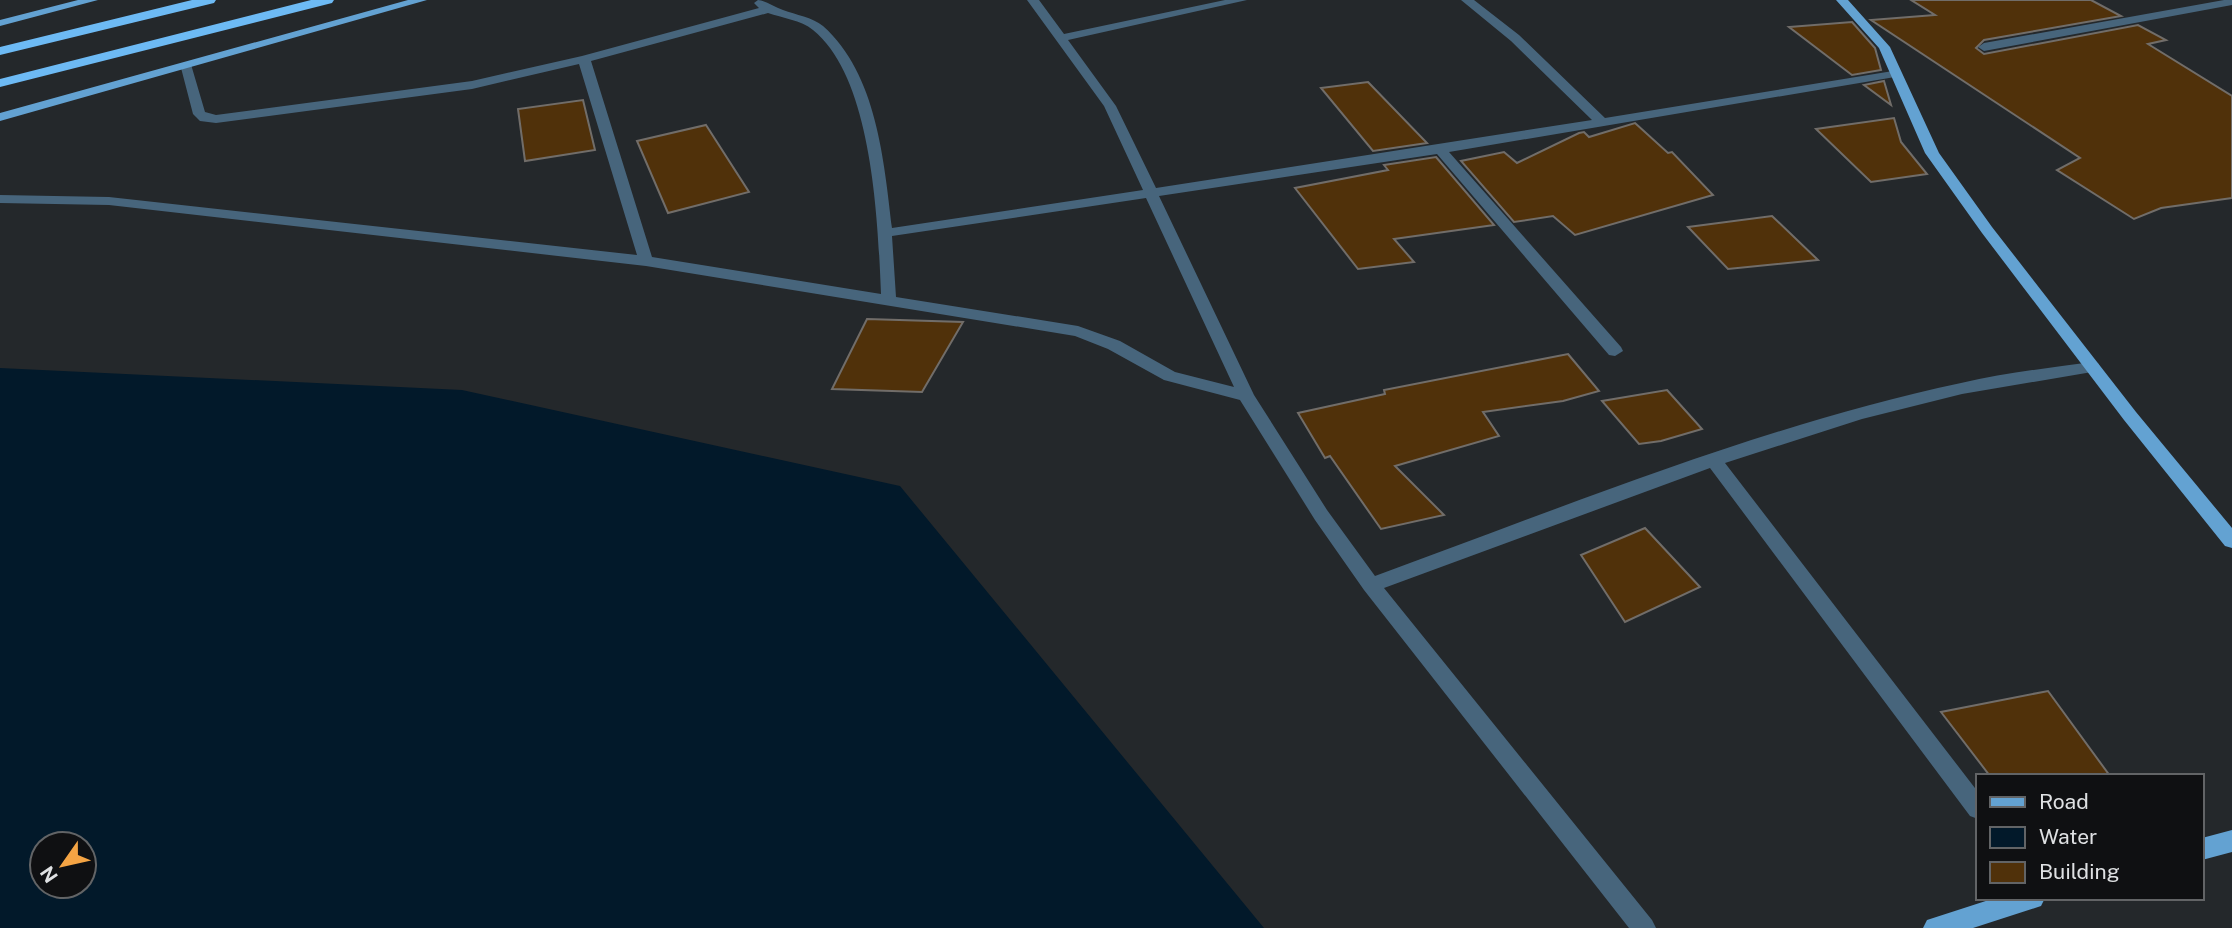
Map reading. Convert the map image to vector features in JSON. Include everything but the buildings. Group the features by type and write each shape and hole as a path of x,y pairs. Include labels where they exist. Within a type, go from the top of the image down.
{"highway":[{"path":"0,51 209,0"},
{"path":"0,83 327,0"}],"main road":[{"path":"0,23 92,0"},
{"path":"0,117 421,0"},
{"path":"1842,0 1884,47 1932,153 2092,367 2232,541"},
{"path":"2204,848 2232,841"},
{"path":"1935,928 2026,900"}],"street":[{"path":"1033,0 1110,106 1246,396 1321,515 1371,585 1643,928"},
{"path":"1062,38 1241,0"},
{"path":"1468,0 1515,38 1601,122"},
{"path":"1984,47 2232,2"},
{"path":"186,64 199,114 205,118 216,119 472,85 584,60 764,5 818,28 837,48 858,85 885,213 890,302"},
{"path":"584,60 646,261"},
{"path":"886,233 1440,150 1895,73"},
{"path":"1440,150 1615,351"},
{"path":"0,199 109,201 646,261 1078,331 1114,345 1170,376 1246,396"},
{"path":"1371,585 1713,460 1912,399 2092,367"},
{"path":"1713,460 1976,806"}],"water":[{"path":"0,368 462,390 900,486 1264,928 0,928"}]}
